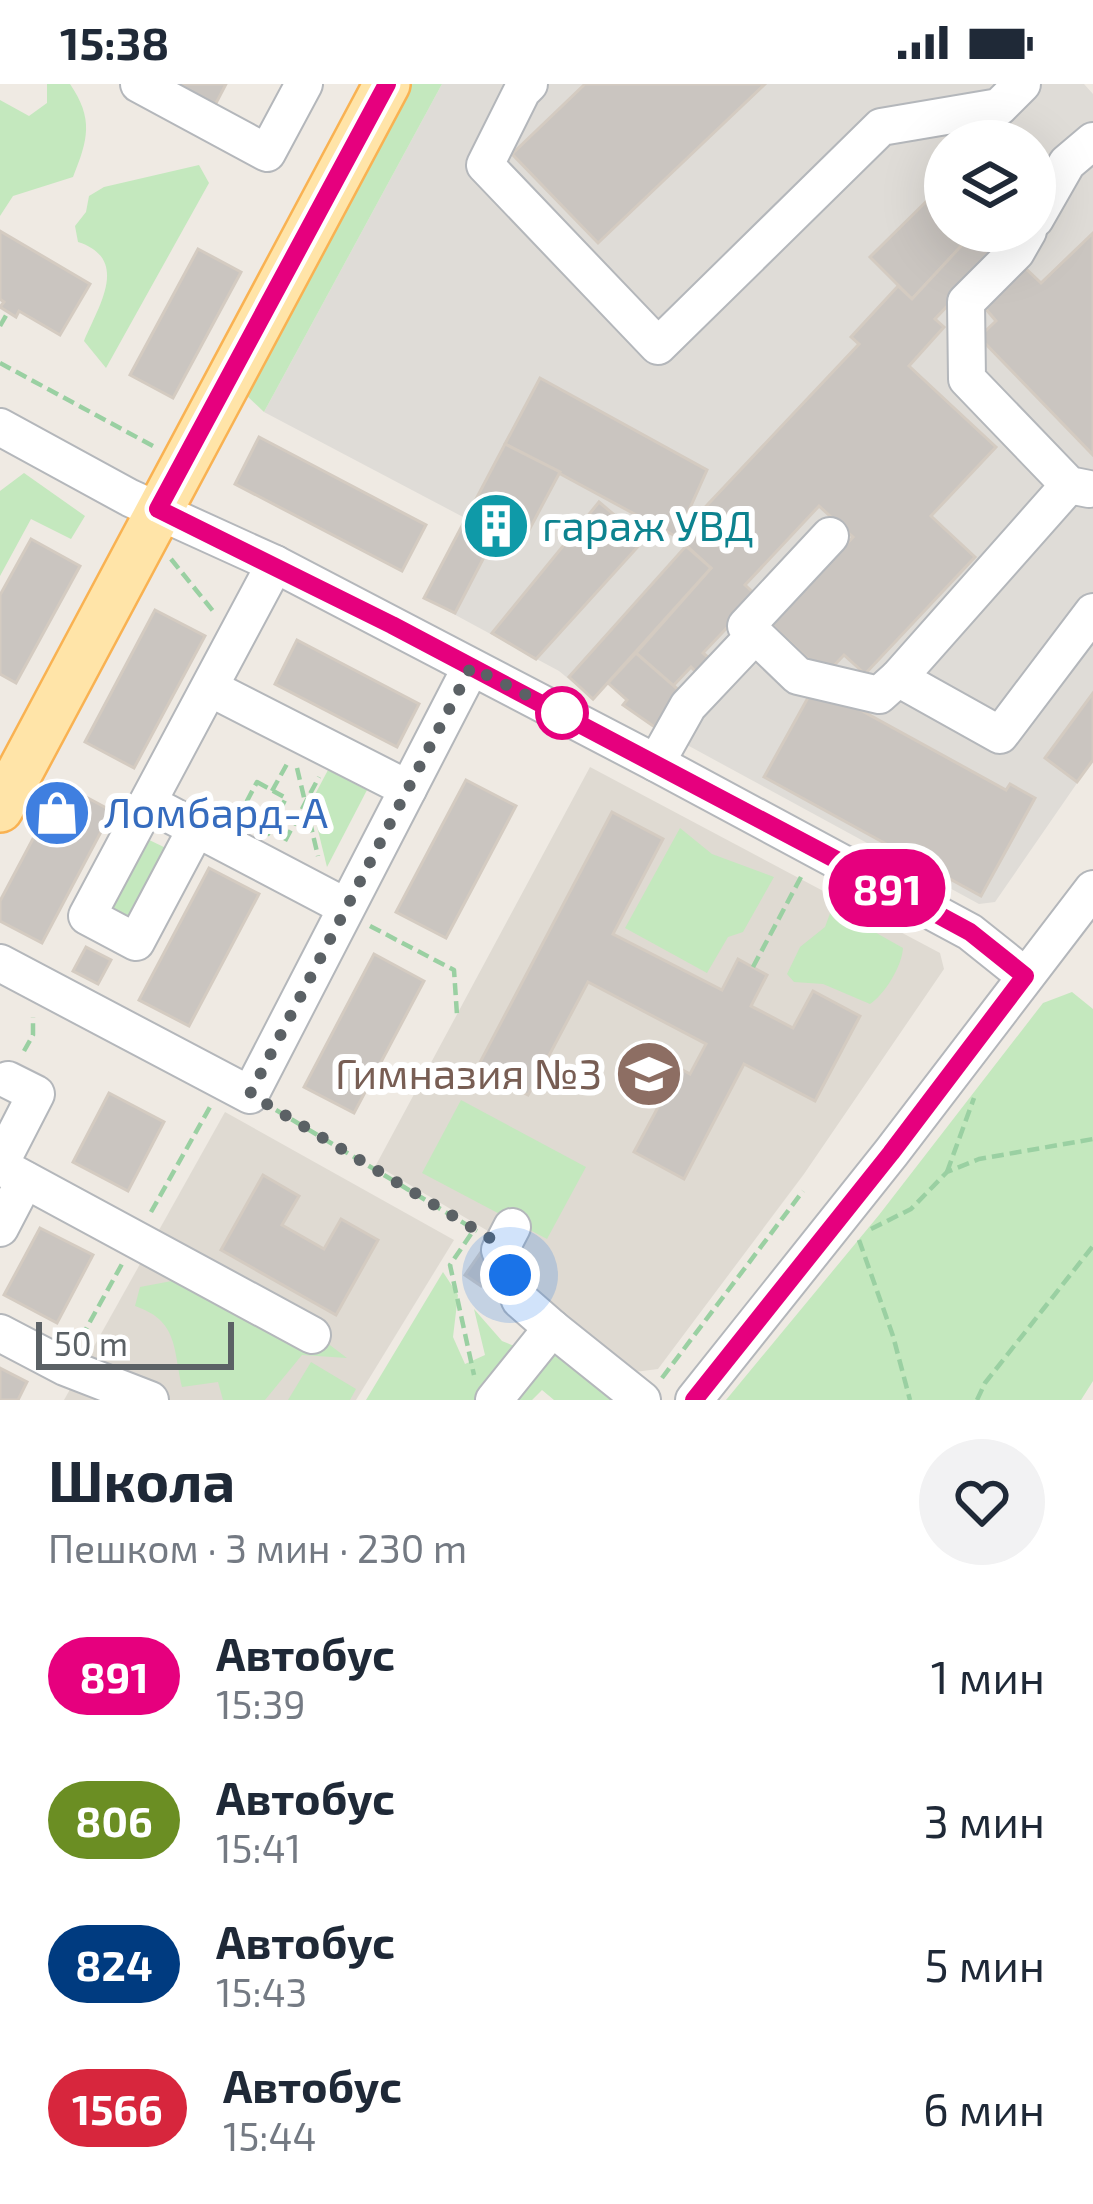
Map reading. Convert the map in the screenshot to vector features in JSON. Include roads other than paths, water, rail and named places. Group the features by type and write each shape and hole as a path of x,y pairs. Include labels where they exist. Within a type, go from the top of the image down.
{"main road":[{"path":"0,809 161,530 387,84"}],"street":[{"path":"139,84 267,153 304,84"},
{"path":"530,84 485,165 658,346 881,128 999,106 1022,84"},
{"path":"1056,182 1067,163 1093,141"},
{"path":"830,536 746,626 798,676 880,695 1081,487 967,380 966,302 1016,252"},
{"path":"0,428 130,498 161,530 274,564 970,932 1025,976"},
{"path":"196,829 136,942 87,916 274,564"},
{"path":"898,678 1000,736 1093,612"},
{"path":"656,764 688,706 755,635"},
{"path":"0,963 250,1094 339,906 408,789 471,667"},
{"path":"210,688 408,789"},
{"path":"148,803 339,906"},
{"path":"694,1400 1093,889"},
{"path":"0,1228 8,1170 36,1094 8,1080"},
{"path":"8,1170 312,1335"},
{"path":"495,1235 520,1300 552,1328 651,1390"},
{"path":"494,1400 552,1328"},
{"path":"0,1333 147,1400"}],"place":[{"name":"гараж УВД","path":"496,526"},
{"name":"Ломбард-А","path":"57,813"},
{"name":"Гимназия №3","path":"649,1074"}]}
